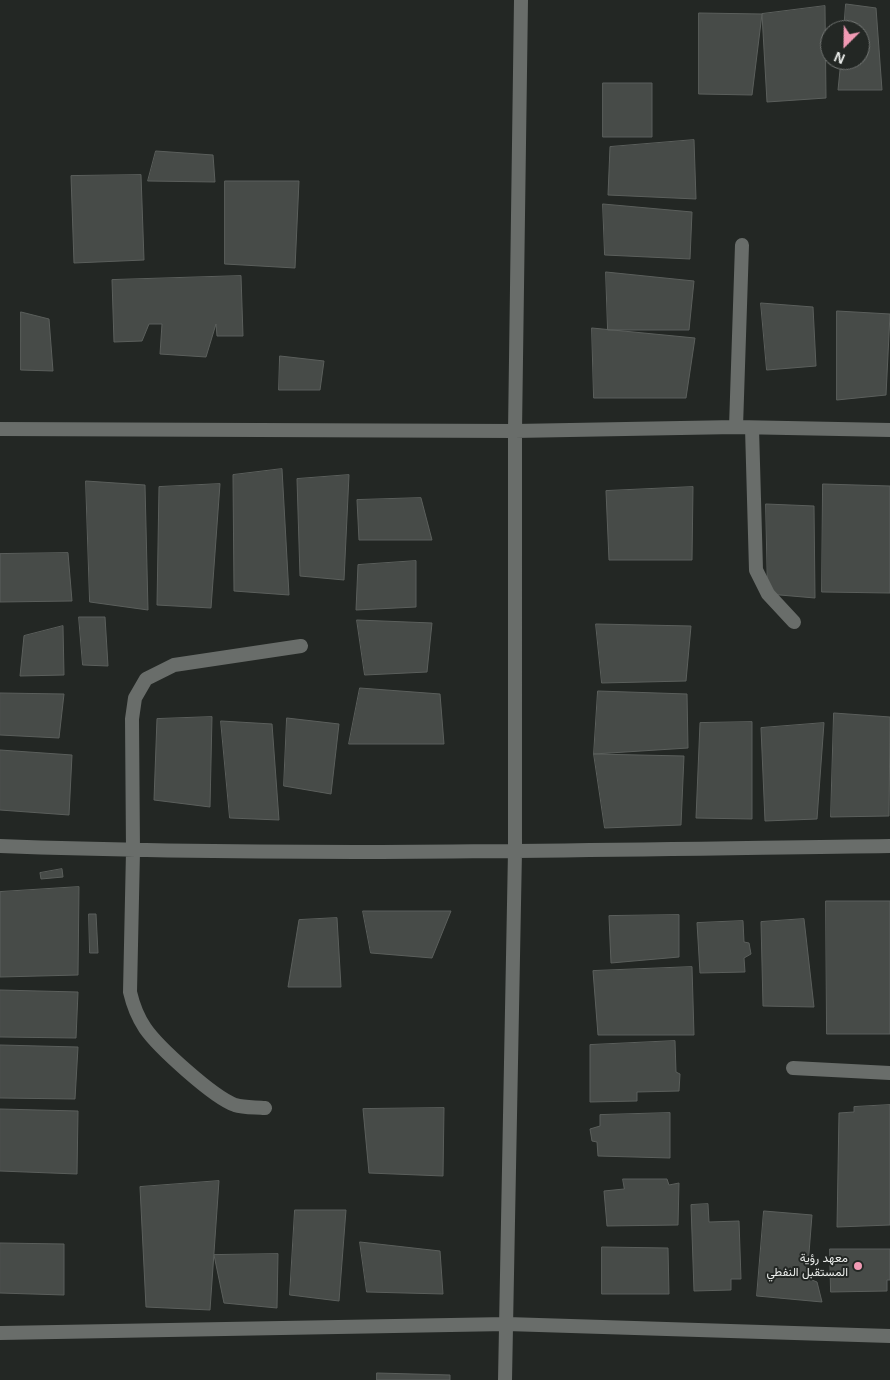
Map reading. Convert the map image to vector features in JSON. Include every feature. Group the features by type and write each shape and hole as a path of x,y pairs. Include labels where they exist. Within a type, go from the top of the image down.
{"street":[{"path":"505,1380 515,851 515,431 521,0"},
{"path":"736,427 742,245"},
{"path":"0,429 515,431 736,427 890,430"},
{"path":"752,428 756,570 768,594 794,622"},
{"path":"265,1108 236,1105 216,1095 146,1030 135,1012 130,992 133,851 132,720 135,698 146,679 174,665 301,646"},
{"path":"0,846 133,851 515,851 890,846"},
{"path":"793,1068 890,1073"},
{"path":"0,1333 506,1324 890,1336"}],"building":[{"path":"846,4 876,8 882,90 838,90 840,70 870,70 870,20 845,20"},
{"path":"825,6 825,20 820,20 820,70 826,70 826,98 767,102 762,14"},
{"path":"699,13 762,14 752,95 699,94"},
{"path":"603,83 652,83 652,137 603,137"},
{"path":"694,140 696,199 608,195 610,147"},
{"path":"156,151 213,155 215,182 148,181"},
{"path":"141,175 144,260 74,263 71,176"},
{"path":"225,181 299,181 295,268 225,264"},
{"path":"603,204 692,212 690,259 605,255"},
{"path":"606,272 694,281 689,330 608,330"},
{"path":"241,276 243,336 217,336 216,324 206,357 160,354 162,324 149,324 142,341 114,342 112,280"},
{"path":"761,303 813,307 816,366 767,370"},
{"path":"837,311 890,314 886,395 837,400"},
{"path":"21,312 49,319 53,371 21,370"},
{"path":"592,328 695,338 686,398 594,398"},
{"path":"280,356 324,361 320,390 279,390"},
{"path":"282,469 289,595 234,591 233,475"},
{"path":"349,475 344,580 300,576 297,479"},
{"path":"86,481 145,485 148,610 90,602"},
{"path":"220,484 211,608 157,605 159,487"},
{"path":"823,484 890,486 890,593 822,592"},
{"path":"693,487 692,560 609,560 606,491"},
{"path":"421,498 432,540 359,540 357,500"},
{"path":"766,504 814,506 815,598 768,594"},
{"path":"68,553 72,601 0,602 0,554"},
{"path":"416,561 416,607 356,610 358,565"},
{"path":"79,617 105,617 108,666 83,665"},
{"path":"357,620 432,623 427,672 365,675"},
{"path":"596,624 691,626 686,681 602,683"},
{"path":"63,626 64,675 20,676 24,636"},
{"path":"360,688 440,694 444,744 349,744"},
{"path":"598,691 687,694 688,748 594,754"},
{"path":"0,693 64,694 59,738 0,735"},
{"path":"834,713 890,717 889,816 831,817"},
{"path":"212,717 210,807 154,800 157,719"},
{"path":"287,718 339,724 331,794 284,786"},
{"path":"221,721 272,724 279,820 230,818"},
{"path":"752,722 752,819 696,818 700,723"},
{"path":"824,723 817,819 765,821 761,728"},
{"path":"0,750 72,755 69,815 0,810"},
{"path":"594,754 684,756 681,825 605,828"},
{"path":"62,869 63,877 41,879 40,873"},
{"path":"79,887 78,975 0,977 0,892"},
{"path":"826,901 890,901 890,1034 827,1034"},
{"path":"363,911 451,911 432,958 371,953"},
{"path":"89,914 96,914 98,953 90,953"},
{"path":"679,915 679,957 611,963 609,916"},
{"path":"337,918 341,987 288,987 299,920"},
{"path":"804,919 814,1007 763,1006 761,922"},
{"path":"743,921 744,942 749,943 751,954 744,958 745,972 700,973 697,923"},
{"path":"692,967 694,1035 598,1035 593,971"},
{"path":"0,990 78,992 76,1038 0,1037"},
{"path":"675,1041 676,1072 680,1074 679,1091 637,1092 637,1101 590,1102 590,1045"},
{"path":"0,1045 78,1047 75,1099 0,1098"},
{"path":"890,1105 890,1225 837,1227 839,1113 854,1112 854,1107"},
{"path":"444,1108 443,1176 369,1173 363,1109"},
{"path":"0,1109 78,1111 77,1174 0,1171"},
{"path":"670,1113 670,1158 598,1156 597,1142 592,1141 590,1129 600,1126 600,1115"},
{"path":"623,1179 667,1179 669,1185 679,1183 678,1225 607,1226 604,1191 624,1189"},
{"path":"219,1181 210,1310 146,1307 140,1187"},
{"path":"708,1204 709,1222 739,1221 741,1279 731,1279 731,1290 694,1291 691,1205"},
{"path":"295,1210 346,1210 339,1301 290,1295"},
{"path":"764,1211 812,1215 807,1278 817,1282 822,1302 757,1296"},
{"path":"360,1242 440,1251 443,1294 367,1292"},
{"path":"0,1243 64,1244 64,1295 0,1293"},
{"path":"602,1247 668,1248 669,1294 602,1294"},
{"path":"830,1249 890,1249 890,1280 887,1280 887,1291 831,1292"},
{"path":"278,1254 277,1308 224,1303 214,1255"},
{"path":"377,1373 450,1375 450,1380 377,1380"}],"place":[{"name":"معهد رؤية المستقبل النفطي","path":"858,1266"}]}
